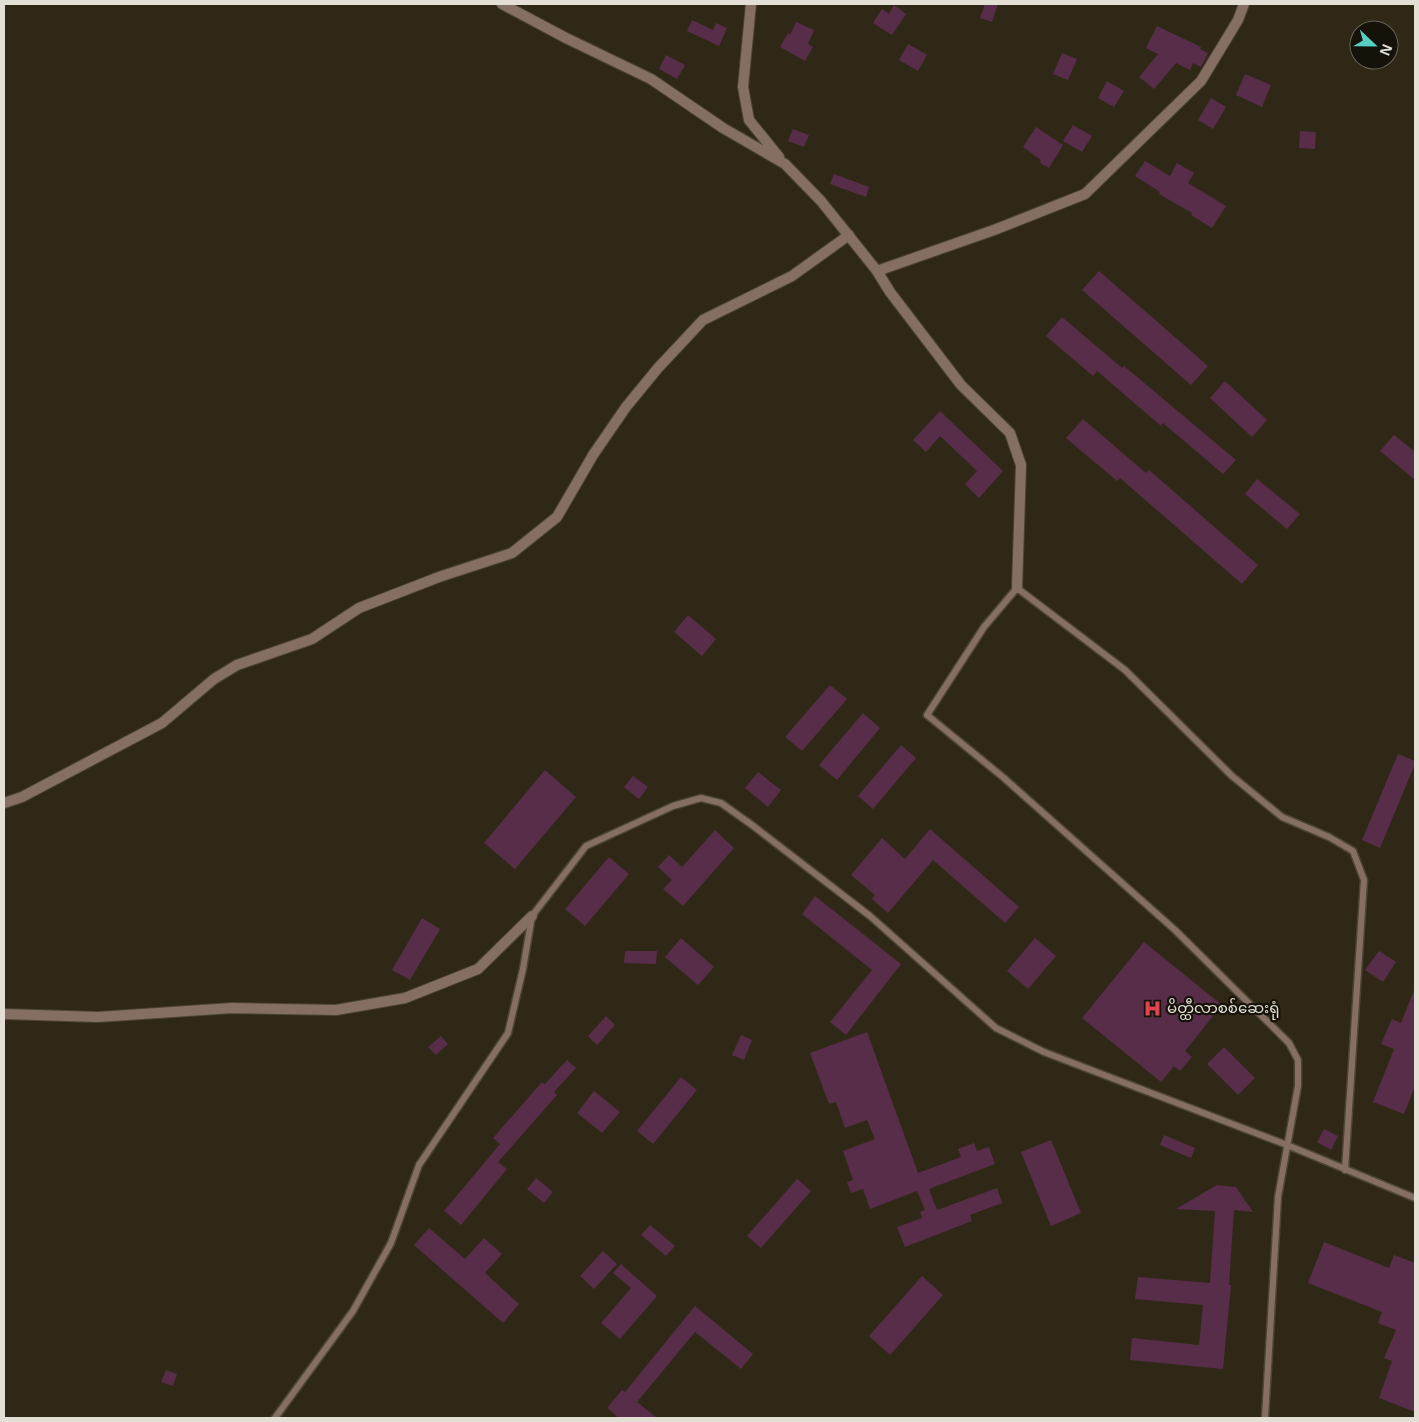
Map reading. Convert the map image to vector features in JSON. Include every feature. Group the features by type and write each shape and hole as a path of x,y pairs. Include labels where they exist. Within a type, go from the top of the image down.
{"street":[{"path":"502,4 566,38 651,79 723,128 785,164"},
{"path":"750,4 743,87 749,120 785,164 821,201 849,235 961,384 1010,432 1021,465 1017,588"},
{"path":"877,271 994,230 1085,194 1201,81 1238,20 1244,4"},
{"path":"4,803 22,797 162,723 214,679 238,665 312,639 359,608 439,577 512,553 557,517 593,455 626,407 658,368 703,320 792,276 849,235"},
{"path":"4,1014 98,1017 232,1008 336,1010 405,998 478,969 532,916"}],"lane":[{"path":"1265,1418 1278,1197 1298,1086 1298,1060 1289,1044 1175,930 1004,778 927,715 984,627 1017,588 1125,670 1232,776 1282,817 1329,837 1352,851 1364,880 1345,1170"},
{"path":"275,1418 353,1311 391,1243 420,1165 508,1033 523,969 532,916 586,846 673,806 700,798 721,803 870,916 996,1028 1044,1052 1287,1145 1415,1198"}],"building":[{"path":"985,4 998,4 992,22 980,18"},
{"path":"894,5 906,14 892,35 873,23 882,9 889,14"},
{"path":"692,20 713,30 716,23 727,28 719,46 687,31"},
{"path":"796,22 814,30 808,44 813,47 805,61 780,47 788,33 790,35"},
{"path":"1157,26 1201,47 1200,49 1208,53 1201,67 1193,63 1190,70 1176,63 1154,89 1139,77 1158,54 1146,48"},
{"path":"908,44 927,55 918,71 899,60"},
{"path":"1062,53 1077,59 1068,80 1053,74"},
{"path":"666,55 685,65 677,79 659,69"},
{"path":"1245,74 1271,85 1262,107 1236,95"},
{"path":"1107,81 1124,91 1114,107 1098,98"},
{"path":"1211,98 1226,107 1213,129 1198,120"},
{"path":"1073,125 1092,136 1082,152 1063,141"},
{"path":"1036,127 1063,145 1049,168 1040,163 1041,160 1023,147"},
{"path":"793,129 809,135 804,147 788,141"},
{"path":"1300,131 1316,132 1315,149 1299,148"},
{"path":"1145,161 1170,176 1177,163 1194,173 1188,183 1226,206 1212,228 1135,176"},
{"path":"834,174 869,187 866,197 830,184"},
{"path":"1099,271 1208,366 1191,385 1082,290"},
{"path":"1062,317 1122,368 1124,366 1236,460 1223,474 1163,423 1161,426 1097,371 1093,376 1046,336"},
{"path":"1225,381 1267,420 1252,437 1210,398"},
{"path":"940,411 1003,471 979,498 965,484 977,471 940,436 926,452 913,440"},
{"path":"1083,419 1146,473 1149,470 1258,565 1242,584 1120,478 1117,481 1066,438"},
{"path":"1394,435 1415,452 1415,480 1380,451"},
{"path":"1257,479 1300,514 1287,529 1245,494"},
{"path":"688,615 716,639 702,656 674,632"},
{"path":"830,685 847,699 802,751 785,737"},
{"path":"863,713 880,728 837,780 819,765"},
{"path":"901,745 916,758 873,809 858,796"},
{"path":"1398,754 1415,761 1415,764 1380,848 1362,840"},
{"path":"545,770 576,797 515,869 484,843"},
{"path":"758,772 781,790 768,807 745,788"},
{"path":"633,776 648,787 639,799 624,787"},
{"path":"930,829 1019,907 1005,923 933,860 888,913 872,899 875,895 851,875 882,838 905,859"},
{"path":"715,830 734,848 683,906 663,889 672,880 658,867 669,855 682,867"},
{"path":"609,857 629,874 585,926 565,909"},
{"path":"815,896 901,964 846,1035 830,1022 872,970 802,914"},
{"path":"422,918 440,929 410,980 392,970"},
{"path":"681,938 714,967 698,985 665,957"},
{"path":"1035,938 1056,956 1028,989 1007,971"},
{"path":"1144,942 1222,1005 1185,1051 1192,1057 1180,1071 1174,1066 1161,1082 1082,1018"},
{"path":"625,951 657,951 656,964 624,963"},
{"path":"1379,951 1396,962 1383,982 1365,970"},
{"path":"1415,988 1415,1086 1404,1114 1373,1102 1394,1049 1381,1044 1392,1019 1401,1023"},
{"path":"606,1016 615,1025 597,1045 588,1036"},
{"path":"867,1032 918,1173 961,1157 958,1149 974,1143 977,1151 989,1147 995,1164 929,1189 937,1210 997,1188 1002,1203 970,1215 972,1221 905,1247 897,1227 922,1218 920,1212 925,1210 917,1191 870,1209 863,1189 851,1193 847,1182 853,1180 843,1151 875,1139 867,1120 845,1128 836,1102 829,1104 810,1053"},
{"path":"741,1035 752,1040 744,1060 732,1055"},
{"path":"441,1036 448,1044 436,1055 428,1047"},
{"path":"1224,1047 1255,1078 1238,1095 1207,1064"},
{"path":"567,1060 576,1068 554,1092 557,1095 498,1162 507,1169 461,1225 444,1211 500,1144 493,1138 542,1082 545,1084"},
{"path":"681,1077 697,1090 653,1144 637,1131"},
{"path":"594,1091 620,1112 602,1133 577,1113"},
{"path":"1324,1129 1338,1136 1331,1150 1317,1142"},
{"path":"1164,1135 1195,1148 1191,1158 1160,1145"},
{"path":"1051,1140 1081,1213 1051,1226 1021,1152"},
{"path":"536,1178 553,1192 544,1203 527,1189"},
{"path":"797,1179 811,1191 761,1248 747,1236"},
{"path":"1217,1185 1236,1187 1253,1212 1234,1210 1229,1285 1231,1285 1223,1369 1130,1360 1132,1338 1199,1345 1203,1305 1135,1299 1138,1277 1210,1283 1215,1211 1176,1209"},
{"path":"650,1225 675,1246 666,1256 641,1235"},
{"path":"429,1228 465,1259 484,1238 502,1254 485,1273 519,1304 503,1323 414,1245"},
{"path":"1324,1242 1389,1268 1394,1255 1415,1263 1415,1412 1379,1398 1392,1361 1384,1358 1396,1330 1378,1323 1382,1312 1308,1283"},
{"path":"603,1251 617,1264 594,1289 580,1276"},
{"path":"621,1264 657,1296 620,1339 601,1323 631,1288 613,1273"},
{"path":"922,1276 943,1295 890,1355 869,1336"},
{"path":"695,1306 753,1354 741,1369 695,1332 637,1402 657,1418 619,1418 607,1408 622,1390 625,1392"},
{"path":"166,1370 177,1374 173,1386 161,1382"}],"place":[{"name":"မိတ္ထီလာစစ်ဆေးရုံ","path":"1153,1008"}]}
